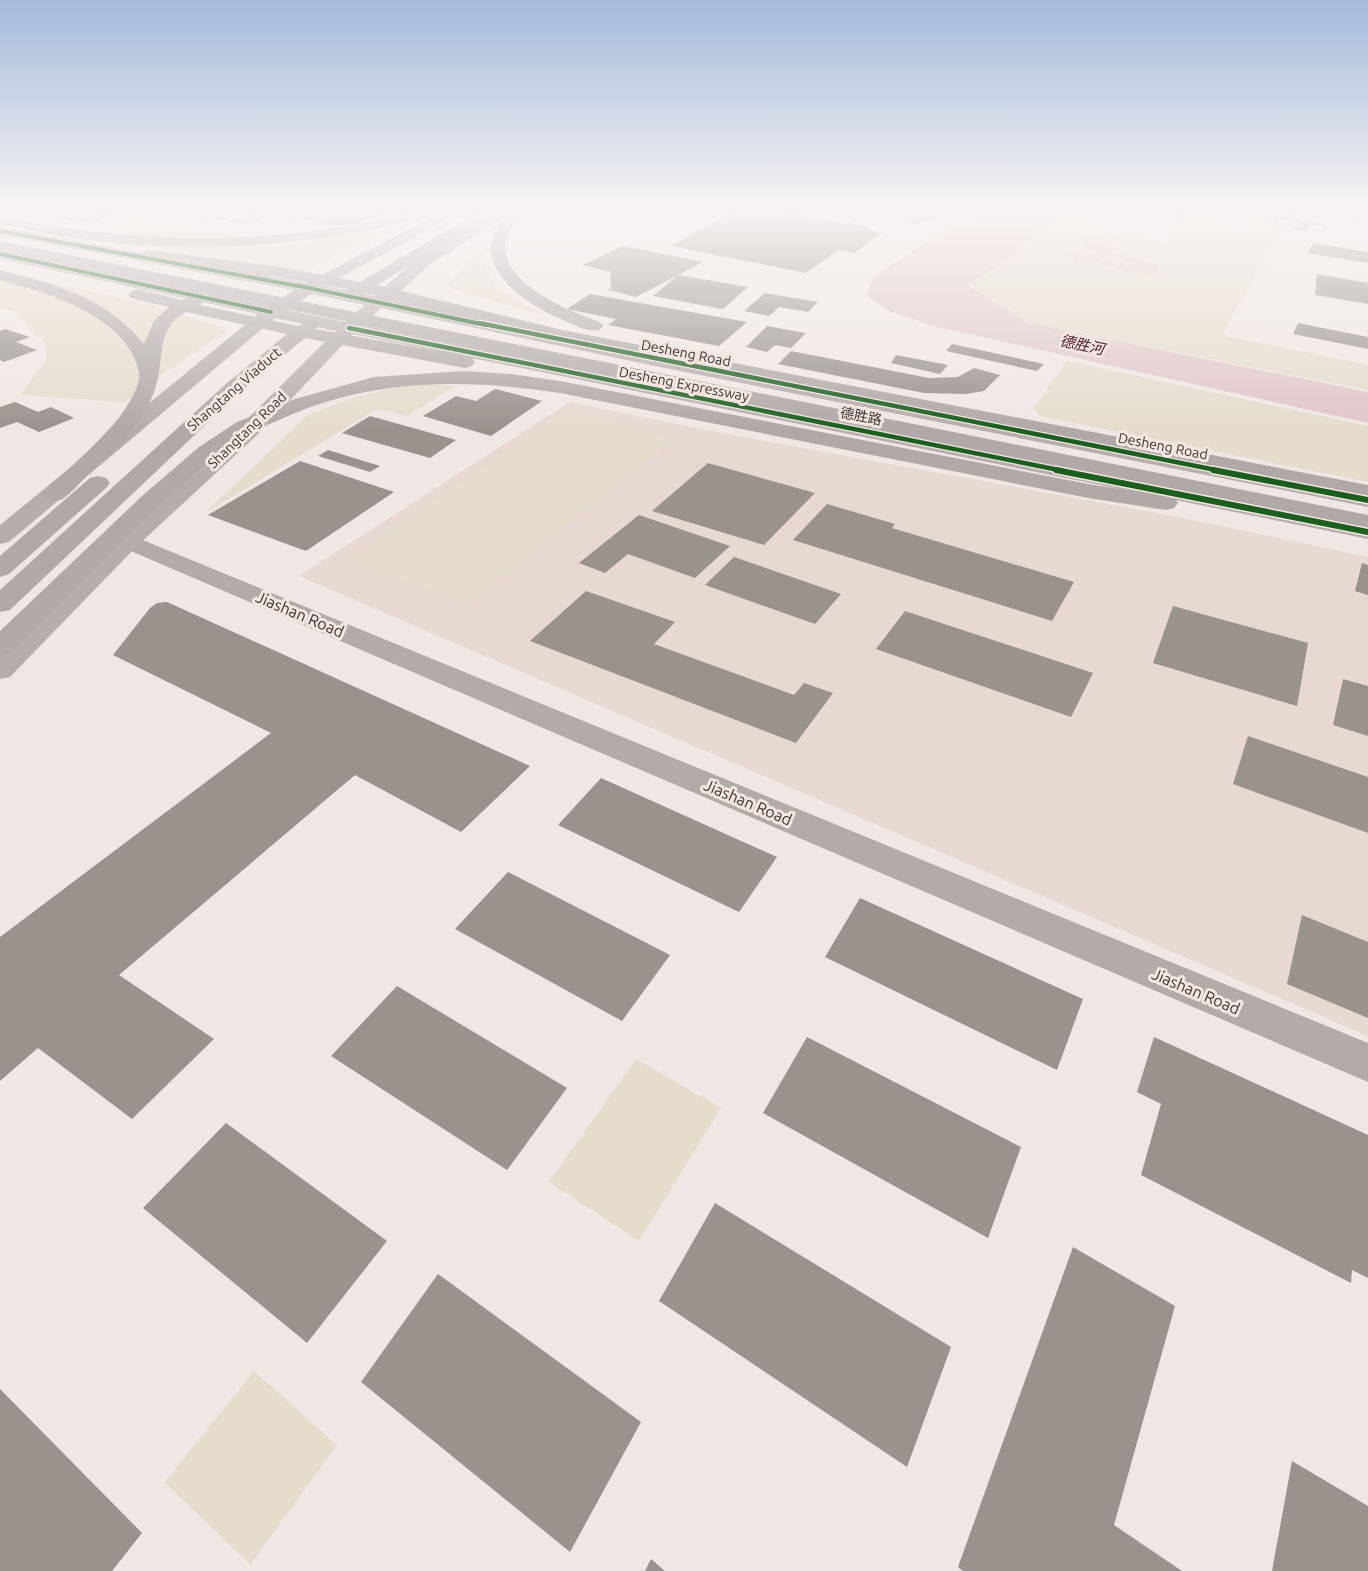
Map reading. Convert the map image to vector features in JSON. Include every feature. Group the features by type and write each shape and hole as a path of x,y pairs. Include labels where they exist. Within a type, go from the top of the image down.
{"highway":[{"path":"29,282 75,297 104,314 138,349 149,374"},
{"path":"89,282 190,309 348,335 486,365 1368,540"},
{"path":"180,282 176,289 178,299 190,309"},
{"name":"Desheng Expressway","path":"180,282 1368,522"},
{"name":"Desheng Expressway","path":"227,282 1368,510"},
{"path":"0,539 54,494 115,436 138,404 149,374 154,332 169,314 190,302 228,290 262,284 319,282"},
{"path":"332,282 431,302 560,335 1368,492"},
{"name":"Shangtang Viaduct","path":"167,423 265,339 337,282"},
{"name":"Shangtang Viaduct","path":"0,604 234,387 340,300 370,282"},
{"path":"348,335 393,347 425,346 464,338 484,330 505,313 509,301 505,282"},
{"path":"517,282 525,292 560,313 583,323 646,342 1035,418 1284,476"},
{"path":"0,647 150,501 207,452 245,428 292,407 438,364 468,346 475,333 473,326 466,319 431,302"},
{"path":"353,388 422,378 511,380 572,389 1088,491 1228,512"},
{"path":"0,569 115,469"}],"main road":[{"path":"132,282 271,312"},
{"name":"Desheng Road","path":"279,282 644,358 1368,500"},
{"path":"0,539 271,312 320,282"},
{"name":"Shangtang Road","path":"0,670 128,541 248,431 348,335 376,303 400,282"},
{"name":"德胜路","path":"271,312 348,335 1368,532"}],"street":[{"name":"Jiashan Road","path":"128,541 1368,1064"}],"shaded area":[{"path":"0,282 48,282 126,299 230,329 125,402 20,395 46,360 45,343 14,312 0,307"},
{"path":"450,282 494,282 514,298 547,316 456,290 447,285"},
{"path":"970,282 1252,282 1222,335 1368,365 1368,390 1028,323 966,285"},
{"path":"1067,361 1368,426 1368,482 1040,416 1034,408"},
{"path":"432,383 456,386 407,416 377,409 205,513 308,415 354,397 402,386"},
{"path":"570,402 711,431 1178,517 1368,557 1368,1036 299,576"},
{"path":"568,409 675,439 468,605 346,560"},
{"path":"636,1059 721,1108 639,1241 549,1182"},
{"path":"254,1371 337,1445 250,1565 165,1482"}],"water":[{"name":"德胜河","path":"871,282 971,282 967,285 1028,323 1368,392 1368,423 933,326 889,311 867,296"}],"building":[{"path":"611,282 664,282 636,297 608,290 611,288"},
{"path":"669,282 721,282 748,287 723,309 653,296"},
{"path":"1316,282 1368,283 1368,304 1315,295"},
{"path":"765,293 818,302 808,312 779,307 769,316 744,311"},
{"path":"590,294 747,322 719,346 608,325 616,319 567,309"},
{"path":"1298,323 1368,337 1368,349 1293,334"},
{"path":"767,326 806,333 791,348 775,345 767,352 746,347"},
{"path":"5,329 30,337 16,342 37,350 4,362 0,360 0,331"},
{"path":"952,344 1044,364 1037,371 946,351"},
{"path":"791,351 929,378 958,377 974,368 1000,375 984,391 966,394 924,393 778,364"},
{"path":"896,355 948,365 940,374 891,363"},
{"path":"495,389 542,401 491,436 423,416 456,396 476,401"},
{"path":"15,402 38,412 51,407 74,418 39,432 17,422 0,428 0,407"},
{"path":"370,416 456,440 430,458 342,433"},
{"path":"328,450 380,466 370,472 318,456"},
{"path":"300,461 394,492 306,551 208,515"},
{"path":"708,463 815,493 764,545 652,511"},
{"path":"827,504 895,524 892,528 1074,582 1052,621 793,540"},
{"path":"639,515 730,546 695,578 628,554 605,573 579,563"},
{"path":"734,557 841,594 815,624 705,585"},
{"path":"1362,563 1368,565 1368,595 1355,591"},
{"path":"586,591 675,622 654,644 794,695 804,683 833,693 796,743 530,641"},
{"path":"167,602 530,766 461,832 355,775 119,975 214,1039 132,1119 38,1048 0,1081 0,937 271,733 113,655 150,608 157,603"},
{"path":"1173,606 1308,643 1297,706 1153,663"},
{"path":"905,611 1093,673 1071,717 876,649"},
{"path":"1343,679 1368,686 1368,736 1333,725"},
{"path":"1248,736 1368,777 1368,833 1233,784"},
{"path":"601,778 777,857 739,912 558,825"},
{"path":"508,872 670,955 622,1021 455,929"},
{"path":"860,898 1083,999 1057,1070 825,957"},
{"path":"1302,915 1368,942 1368,1018 1287,984"},
{"path":"397,986 567,1088 507,1170 331,1056"},
{"path":"807,1037 1021,1147 988,1238 763,1113"},
{"path":"1154,1037 1368,1135 1368,1278 1352,1270 1351,1283 1141,1175 1161,1104 1137,1092"},
{"path":"226,1123 387,1241 307,1343 143,1208"},
{"path":"715,1203 951,1347 907,1467 659,1301"},
{"path":"1073,1247 1175,1306 1114,1525 1182,1571 963,1571 958,1567"},
{"path":"438,1274 641,1422 570,1552 361,1382"},
{"path":"0,1389 142,1533 112,1571 0,1571"},
{"path":"1292,1461 1368,1506 1368,1571 1272,1571"},
{"path":"651,1559 665,1571 645,1571"}],"cycle path":[{"path":"132,282 271,312"},
{"path":"278,282 655,360 1368,500"},
{"path":"349,328 1368,532"}]}
